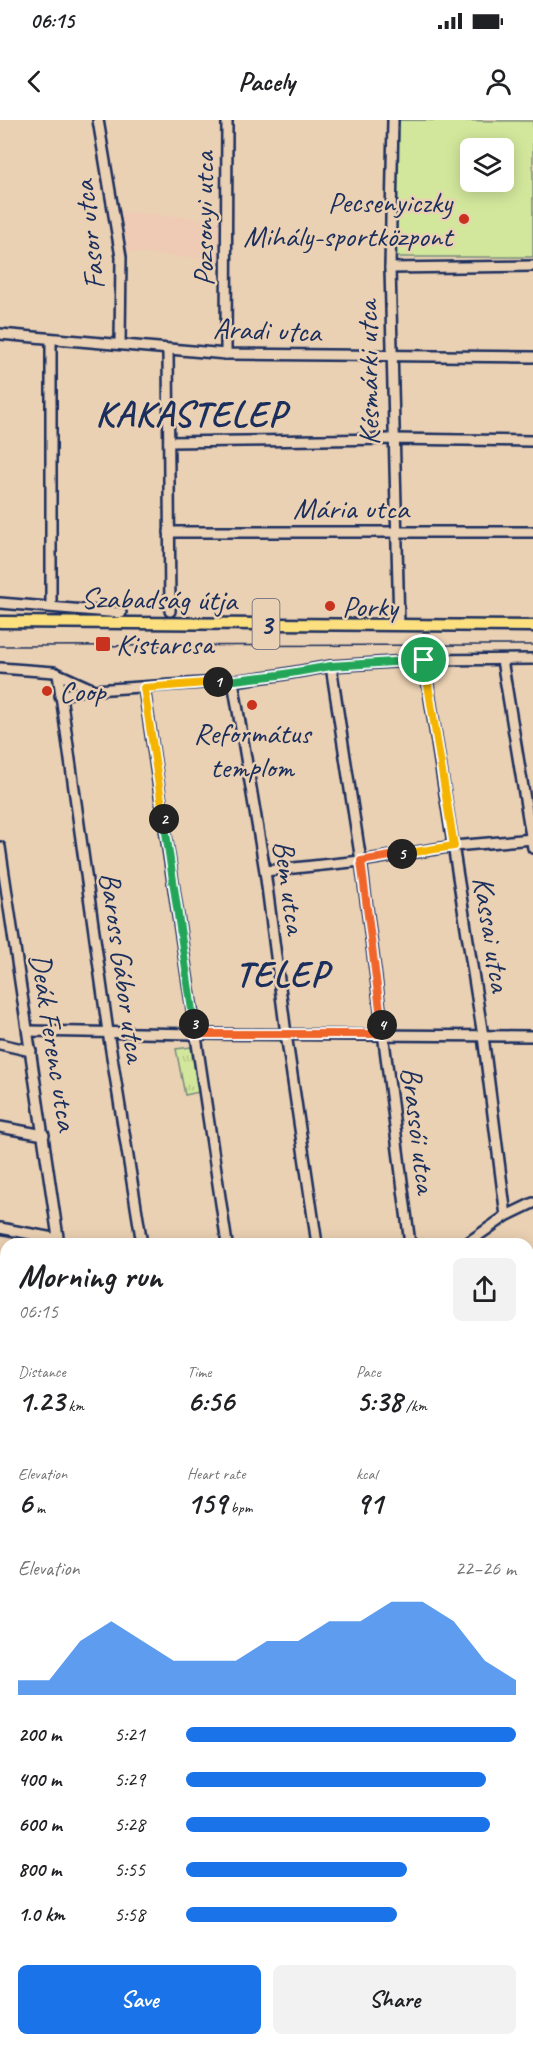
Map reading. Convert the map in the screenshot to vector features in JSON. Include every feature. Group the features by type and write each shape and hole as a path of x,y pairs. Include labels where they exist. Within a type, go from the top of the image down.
{"main road":[{"name":"Szabadság útja","path":"0,621 533,626"}],"street":[{"name":"Fasor utca","path":"98,120 121,256 120,344"},
{"name":"Pozsonyi utca","path":"226,354 227,120"},
{"name":"Késmárki utca","path":"393,120 390,268 399,625"},
{"path":"390,268 533,266"},
{"name":"Aradi utca","path":"0,334 120,344 168,351 226,354 533,357"},
{"path":"51,339 51,606"},
{"path":"168,351 170,611"},
{"path":"169,442 533,441"},
{"name":"Mária utca","path":"169,532 533,532"},
{"path":"0,603 121,613"},
{"path":"0,668 58,674 94,690 232,681 331,666 424,660 533,659"},
{"name":"Kassai utca","path":"424,660 483,1036 506,1216"},
{"path":"265,871 361,861 454,846 533,842 502,660"},
{"name":"Brassói utca","path":"331,666 361,861 409,1238"},
{"name":"Baross Gábor utca","path":"58,674 108,1032 141,1238"},
{"name":"Bem utca","path":"232,681 265,871 316,1238"},
{"path":"60,696 79,691 84,687"},
{"path":"144,688 226,1238"},
{"name":"Deák Ferenc utca","path":"0,847 59,1238"},
{"path":"28,1030 195,1034 533,1036"},
{"path":"0,1044 31,1051"},
{"path":"0,1127 44,1135"},
{"path":"474,1238 506,1216 533,1203"},
{"path":"0,1228 45,1238"}],"shaded area":[{"path":"120,212 219,220 220,260 128,252"}],"green space":[{"name":"Pecsenyiczky Mihály-sportközpont","path":"397,120 533,121 533,257 395,257"},
{"path":"191,1047 199,1092 185,1095 176,1049"}],"tram line":[{"path":"0,646 533,645"}],"place":[{"name":"Pecsenyiczky Mihály-sportközpont","path":"464,219"},
{"name":"Porky","path":"330,606"},
{"name":"Kistarcsa","path":"103,644"},
{"name":"Coop","path":"47,691"},
{"name":"Református templom","path":"252,705"}],"district":[{"name":"KAKASTELEP","path":"191,414"},
{"name":"TELEP","path":"282,974"}],"route":[{"path":"424,660 454,846 361,861 383,1034 195,1034 144,688 232,681 331,666 424,660"}]}
